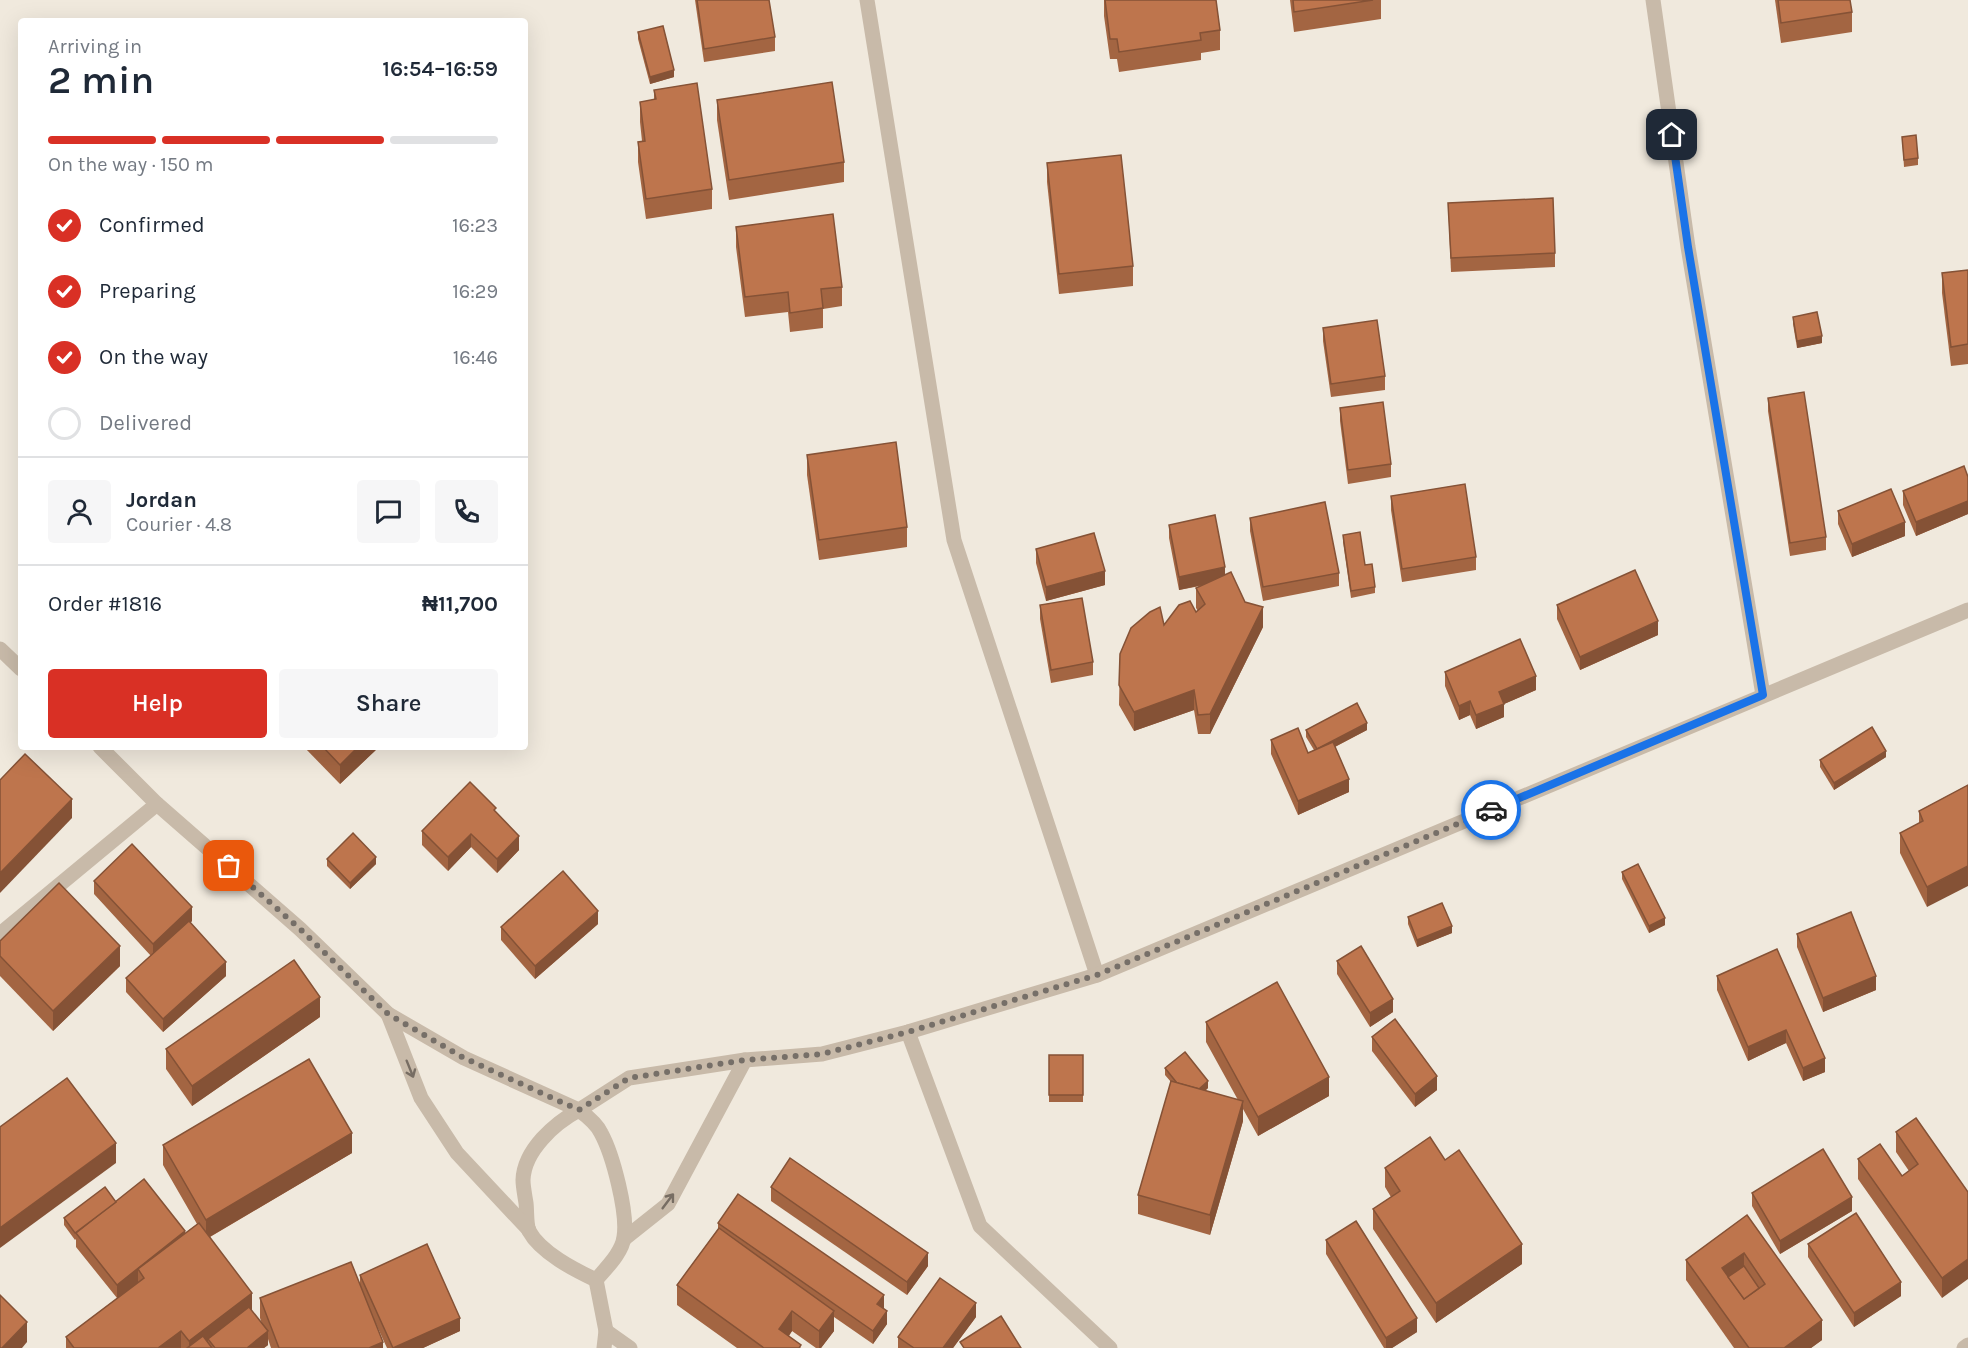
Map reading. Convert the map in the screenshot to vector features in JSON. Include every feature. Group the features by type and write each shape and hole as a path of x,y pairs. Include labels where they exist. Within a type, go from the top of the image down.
{"street":[{"path":"867,0 954,540 1097,975"},
{"path":"1653,0 1688,247 1763,695"},
{"path":"529,1230 523,1178 530,1156 544,1136 560,1120 629,1078 745,1060 822,1054 908,1032 1097,975 1968,610"},
{"path":"0,649 18,666"},
{"path":"103,750 158,804 300,929 388,1014 464,1058 579,1110 601,1132 620,1192 624,1239 616,1256 596,1280"},
{"path":"0,934 158,804"},
{"path":"388,1014 422,1098 457,1153 565,1265 596,1280"},
{"path":"908,1032 980,1226 1110,1348"},
{"path":"624,1239 668,1204 745,1060"},
{"path":"596,1280 606,1331 604,1348"},
{"path":"606,1331 630,1348"},
{"path":"1964,1348 1968,1345"}],"building":[{"path":"697,0 769,0 775,37 704,49"},
{"path":"1105,0 1216,0 1220,30 1200,33 1201,40 1119,52 1117,39 1110,39"},
{"path":"1293,0 1373,0 1294,12"},
{"path":"1778,0 1850,0 1852,12 1781,23"},
{"path":"663,26 674,70 650,77 638,32"},
{"path":"832,82 844,162 729,180 717,100"},
{"path":"697,83 712,189 646,199 638,142 645,141 640,102 656,99 654,90"},
{"path":"1916,135 1918,158 1904,160 1902,137"},
{"path":"1121,155 1133,266 1059,274 1047,163"},
{"path":"1553,198 1555,253 1451,258 1448,203"},
{"path":"833,214 842,287 821,289 823,308 790,313 788,292 745,297 736,227"},
{"path":"1968,270 1968,344 1951,347 1942,273"},
{"path":"1817,312 1822,336 1797,341 1793,317"},
{"path":"1377,320 1385,376 1331,384 1323,328"},
{"path":"1804,392 1826,537 1790,543 1768,398"},
{"path":"1383,402 1391,464 1348,470 1340,408"},
{"path":"896,442 907,527 819,540 807,455"},
{"path":"1964,466 1968,477 1968,501 1916,522 1903,491"},
{"path":"1465,484 1476,557 1402,569 1391,496"},
{"path":"1891,489 1905,522 1852,544 1838,511"},
{"path":"1325,502 1339,573 1263,587 1250,518"},
{"path":"1215,515 1225,567 1179,577 1169,525"},
{"path":"1360,532 1365,565 1372,564 1375,587 1351,591 1343,535"},
{"path":"1094,533 1105,571 1046,587 1036,549"},
{"path":"1635,570 1658,621 1580,657 1557,605"},
{"path":"1231,572 1245,602 1263,607 1210,714 1198,715 1194,690 1134,712 1119,685 1120,654 1131,628 1150,612 1160,607 1164,625 1179,605 1190,601 1196,612 1205,604 1196,588"},
{"path":"1082,598 1093,662 1051,670 1040,605"},
{"path":"1520,639 1536,676 1499,692 1504,704 1476,715 1470,701 1459,706 1445,672"},
{"path":"1357,703 1367,723 1317,749 1306,730"},
{"path":"1872,727 1886,751 1834,783 1820,760"},
{"path":"1298,728 1308,753 1333,742 1349,779 1298,801 1271,740"},
{"path":"326,750 355,750 340,765"},
{"path":"25,754 72,799 0,873 0,780"},
{"path":"470,782 519,836 497,859 471,834 448,857 422,831"},
{"path":"1968,785 1968,866 1927,887 1900,833 1923,821 1919,811"},
{"path":"353,833 376,857 350,883 327,859"},
{"path":"132,844 192,907 153,944 94,881"},
{"path":"1638,864 1665,918 1649,926 1622,872"},
{"path":"563,871 598,911 535,966 501,927"},
{"path":"59,883 120,946 53,1011 0,956 0,941"},
{"path":"1442,903 1452,926 1417,940 1408,917"},
{"path":"1851,912 1876,976 1823,998 1797,934"},
{"path":"189,921 226,962 163,1019 126,978"},
{"path":"1361,946 1393,999 1370,1013 1337,961"},
{"path":"1777,949 1825,1058 1803,1068 1786,1030 1748,1047 1717,976"},
{"path":"294,960 320,997 192,1086 166,1049"},
{"path":"1277,982 1329,1077 1258,1117 1206,1022"},
{"path":"1395,1019 1437,1076 1415,1094 1372,1037"},
{"path":"1185,1052 1208,1081 1199,1089 1177,1083 1165,1068"},
{"path":"1049,1055 1083,1055 1083,1095 1049,1095"},
{"path":"309,1059 352,1133 206,1220 163,1145"},
{"path":"67,1078 116,1143 0,1228 0,1127"},
{"path":"1171,1081 1243,1101 1210,1215 1138,1195"},
{"path":"1916,1118 1968,1192 1968,1259 1942,1278 1858,1159 1880,1144 1902,1176 1918,1164 1896,1132"},
{"path":"1430,1137 1445,1160 1459,1150 1522,1244 1436,1303 1373,1209 1400,1191 1385,1168"},
{"path":"1823,1149 1852,1197 1780,1241 1752,1193"},
{"path":"790,1158 928,1253 907,1282 771,1187"},
{"path":"144,1179 185,1231 117,1285 76,1233"},
{"path":"105,1187 116,1202 75,1233 64,1218"},
{"path":"738,1194 884,1295 877,1304 887,1311 873,1331 718,1223"},
{"path":"1856,1213 1901,1282 1854,1313 1808,1244"},
{"path":"1747,1215 1822,1320 1784,1348 1749,1348 1686,1260","holes":["1744,1253 1765,1284 1744,1299 1722,1268"]},
{"path":"1356,1221 1417,1318 1386,1338 1326,1240"},
{"path":"199,1223 252,1293 189,1341 181,1331 158,1348 74,1348 66,1337 144,1278 138,1269"},
{"path":"719,1228 834,1311 819,1331 792,1311 779,1329 801,1345 799,1348 764,1348 677,1285"},
{"path":"427,1244 460,1318 393,1348 360,1275"},
{"path":"351,1262 383,1342 369,1348 279,1348 260,1298"},
{"path":"1744,1266 1759,1288 1744,1299 1728,1277"},
{"path":"940,1278 976,1303 943,1348 914,1348 898,1337"},
{"path":"0,1295 27,1322 2,1348 0,1348"},
{"path":"249,1307 268,1331 247,1348 215,1348 208,1339"},
{"path":"1001,1316 1021,1348 964,1348 960,1342"},
{"path":"203,1336 212,1348 187,1348"}],"way so far":[{"path":"229,866 300,929 388,1014 464,1058 579,1110 629,1078 745,1060 822,1054 908,1032 1097,975 1491,810"}],"route":[{"path":"1491,810 1763,695 1688,247 1672,135"}]}
